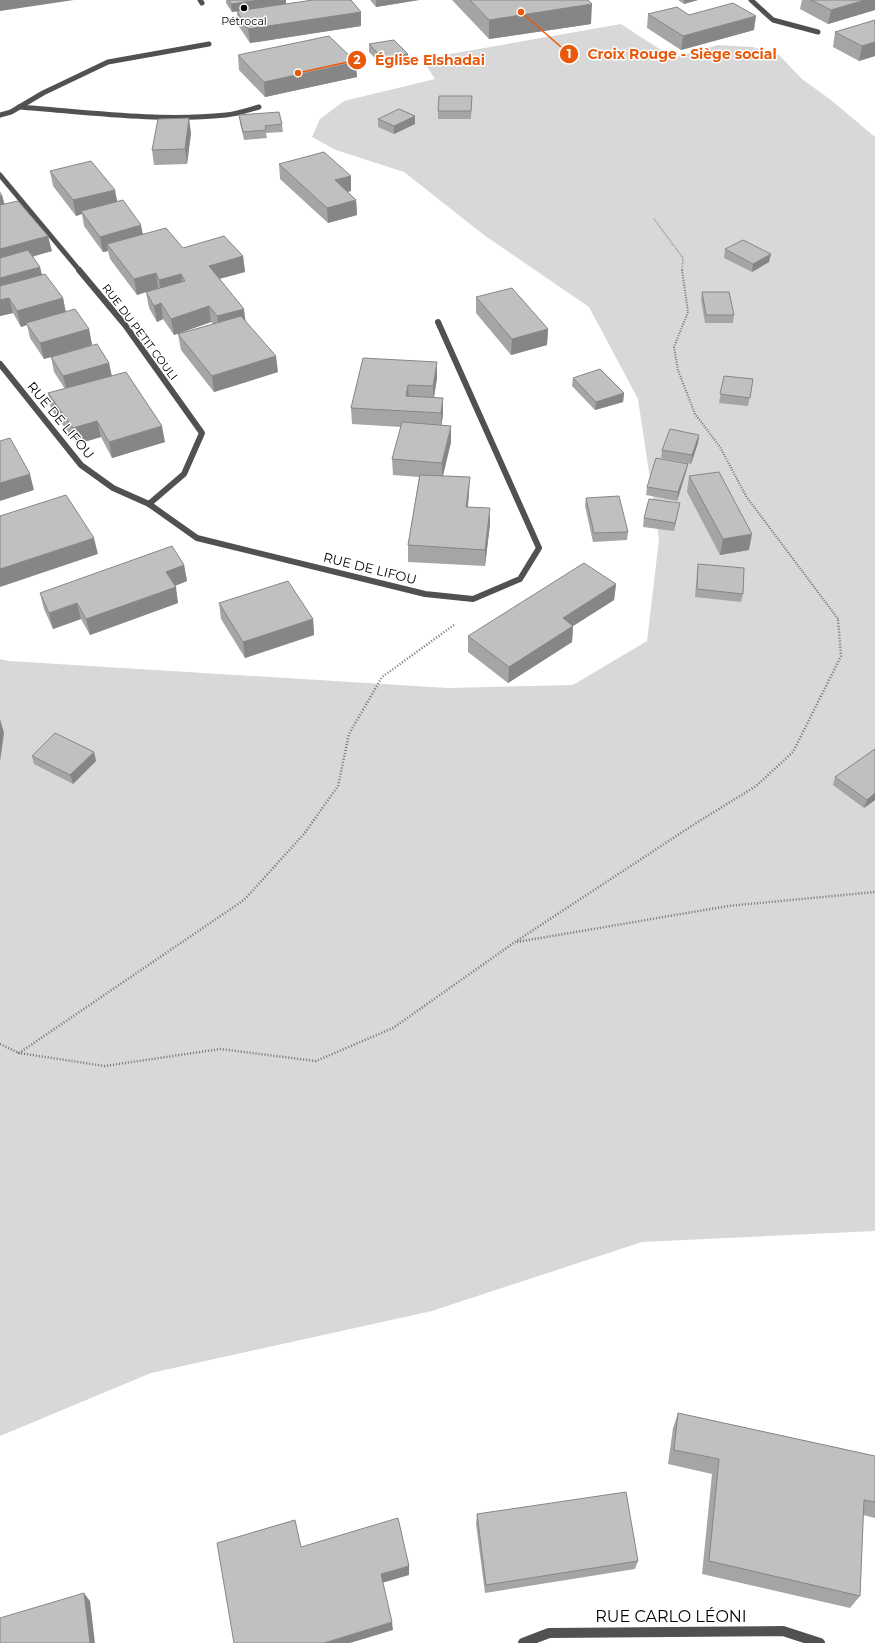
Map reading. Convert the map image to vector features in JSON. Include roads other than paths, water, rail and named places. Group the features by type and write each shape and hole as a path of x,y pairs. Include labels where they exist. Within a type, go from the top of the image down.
{"street":[{"path":"751,0 773,20 818,32"},
{"path":"0,115 11,112 43,93 108,62 209,44"},
{"path":"19,106 139,116 178,117 228,115 259,107"},
{"name":"RUE DU PETIT COULI","path":"0,175 125,325 202,433 184,474 149,504"},
{"name":"RUE DE LIFOU","path":"0,364 82,465 113,488 149,504 197,538 425,594 473,599 520,578 539,548 438,322"},
{"name":"RUE CARLO LÉONI","path":"523,1643 549,1633 783,1631 820,1643"}],"place":[{"name":"Pétrocal","path":"244,8"},
{"name":"Croix Rouge - Siège social","path":"521,12"},
{"name":"Église Elshadai","path":"298,73"}]}
